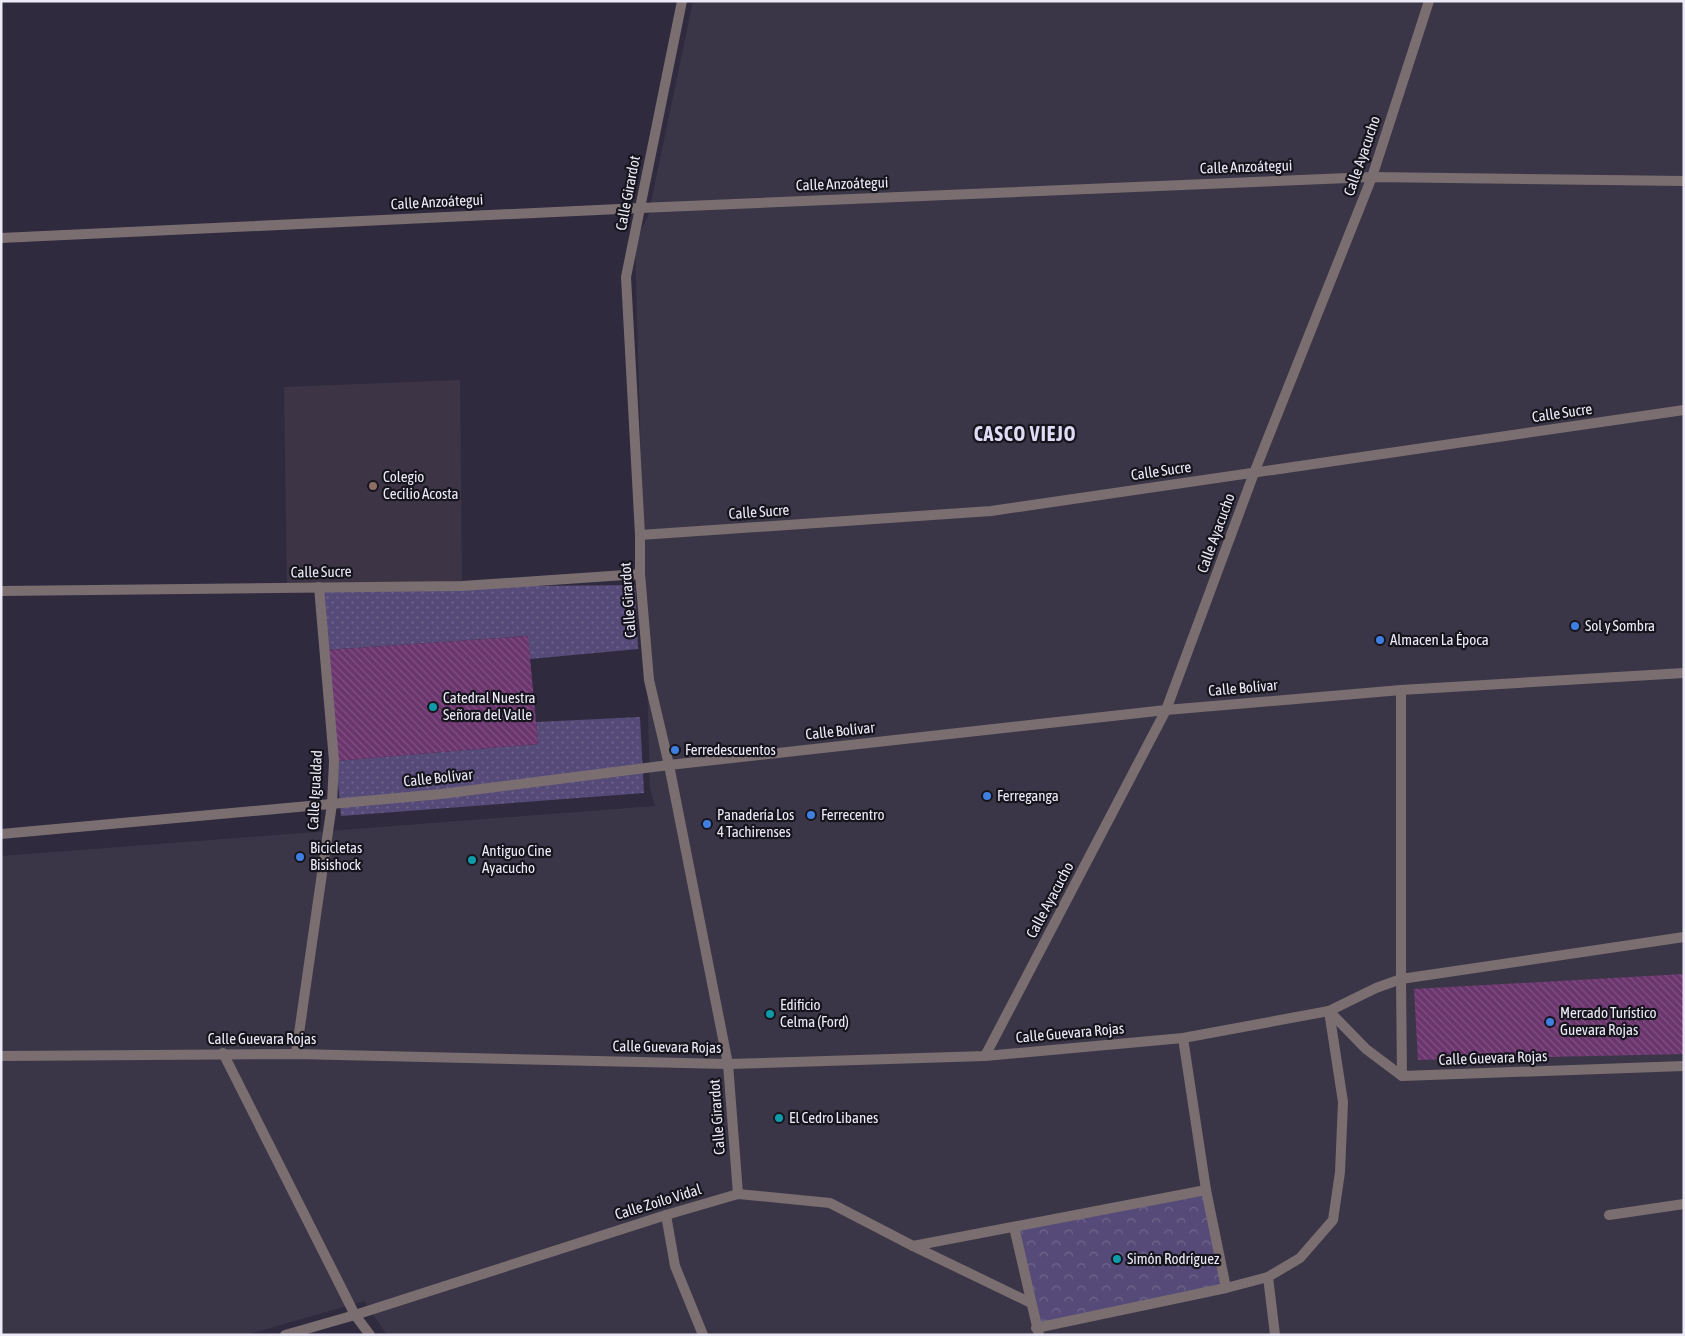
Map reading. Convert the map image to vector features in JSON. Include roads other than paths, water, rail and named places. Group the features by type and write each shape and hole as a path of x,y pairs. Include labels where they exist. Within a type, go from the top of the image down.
{"street":[{"name":"Calle Girardot","path":"682,1 626,277 640,535 640,574 649,680 728,1064 738,1194"},
{"name":"Calle Ayacucho","path":"986,1056 1166,710 1254,473 1372,177 1430,1"},
{"name":"Calle Anzoátegui","path":"1,238 640,208 1372,177 1684,181"},
{"name":"Calle Sucre","path":"640,535 991,511 1684,410"},
{"name":"Calle Sucre","path":"1,591 462,586 640,574"},
{"name":"Calle Igualdad","path":"296,1054 332,804 334,761 319,587"},
{"name":"Calle Bolívar","path":"1,834 440,794 668,765 1166,710 1402,690 1684,673"},
{"path":"1402,690 1402,1076"},
{"name":"Calle Guevara Rojas","path":"1,1056 223,1053 728,1064 986,1056 1183,1038 1329,1011 1376,988 1401,979 1684,937"},
{"path":"1329,1011 1366,1049 1402,1076"},
{"path":"1014,1227 1038,1331 1268,1277 1300,1258 1333,1220 1340,1172 1342,1102 1329,1011"},
{"path":"1183,1038 1206,1190 1226,1288"},
{"path":"223,1053 355,1315 370,1335"},
{"name":"Calle Guevara Rojas","path":"1402,1076 1684,1066"},
{"path":"913,1246 1206,1190"},
{"name":"Calle Zoilo Vidal","path":"285,1335 355,1315 666,1215 738,1194 830,1203 913,1246 1031,1303"},
{"path":"1609,1215 1684,1204"},
{"path":"666,1215 675,1266 703,1335"},
{"path":"1268,1277 1275,1335"}],"place":[{"name":"Colegio Cecilio Acosta","path":"373,486"},
{"name":"Sol y Sombra","path":"1575,626"},
{"name":"Almacen La Época","path":"1380,640"},
{"name":"Catedral Nuestra Señora del Valle","path":"433,707"},
{"name":"Ferredescuentos","path":"675,750"},
{"name":"Ferreganga","path":"987,796"},
{"name":"Ferrecentro","path":"811,815"},
{"name":"Panadería Los 4 Tachirenses","path":"707,824"},
{"name":"Bicicletas Bisishock","path":"300,857"},
{"name":"Antiguo Cine Ayacucho","path":"472,860"},
{"name":"Edificio Celma (Ford)","path":"770,1014"},
{"name":"Mercado Turístico Guevara Rojas","path":"1550,1022"},
{"name":"El Cedro Libanes","path":"779,1118"},
{"name":"Simón Rodríguez","path":"1117,1259"}],"district":[{"name":"CASCO VIEJO","path":"1025,434"}]}
